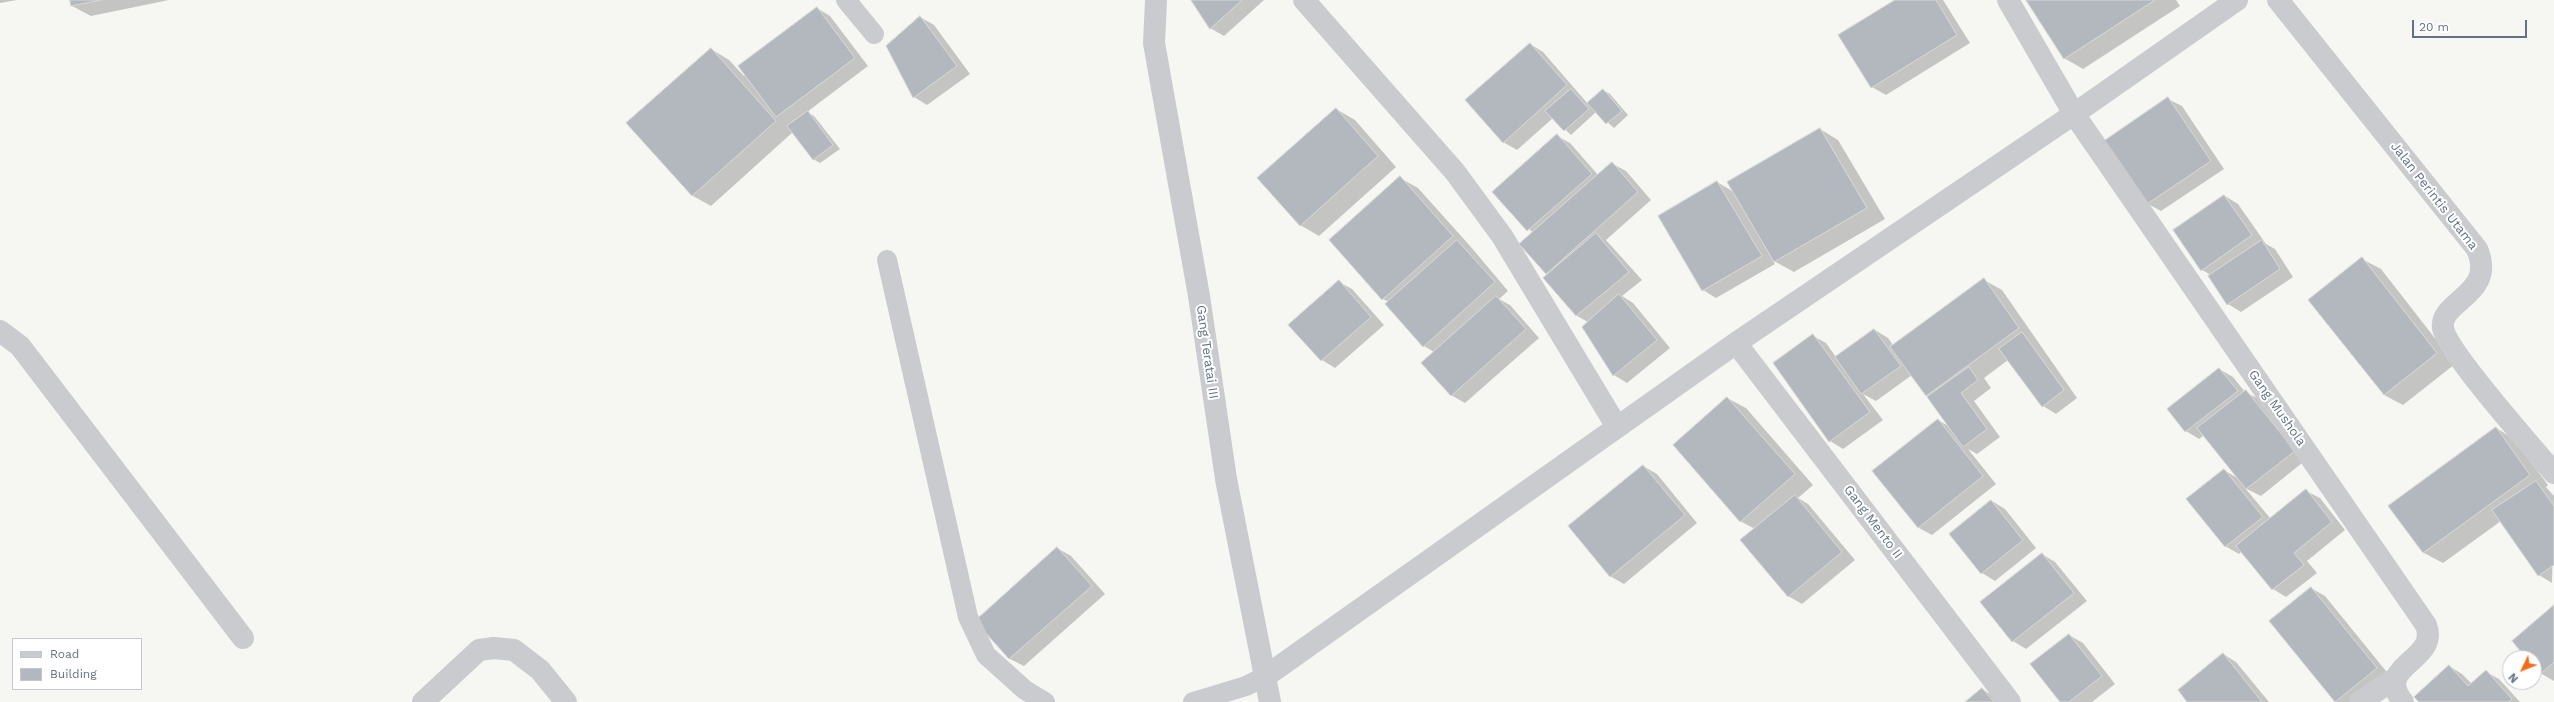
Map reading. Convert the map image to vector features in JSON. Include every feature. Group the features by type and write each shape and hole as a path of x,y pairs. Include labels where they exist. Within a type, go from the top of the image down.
{"street":[{"name":"Gang Teratai III","path":"1156,0 1154,43 1199,296 1226,479 1270,702"},
{"path":"1304,0 1459,178 1502,236 1616,427"},
{"name":"Gang Mushola","path":"2008,0 2074,114 2426,625 2429,632 2426,646 2401,670 2396,678 2360,702"},
{"path":"1266,676 1350,619 1616,427 1736,343 2074,114 2237,0"},
{"name":"Jalan Perintis Utama","path":"2278,0 2477,248 2482,261 2481,276 2470,292 2448,312 2443,326 2446,338 2461,359 2554,473"},
{"path":"0,331 20,346 243,638"},
{"name":"Gang Mento II","path":"1736,343 2010,702"},
{"path":"423,702 479,650 494,648 514,650 540,670 566,702"},
{"path":"2396,678 2394,686 2403,702"}],"lane":[{"path":"846,0 874,34"},
{"path":"887,260 968,618 986,655 1025,690 1045,702"},
{"path":"1193,702 1246,686 1266,676"}],"building":[{"path":"70,0 101,0 71,6"},
{"path":"1191,0 1242,0 1210,29"},
{"path":"1895,0 1936,0 1957,35 1871,88 1838,35"},
{"path":"2026,0 2155,0 2064,59"},
{"path":"817,7 855,58 776,117 738,66"},
{"path":"920,16 957,66 913,98 886,46"},
{"path":"1530,43 1567,85 1503,143 1465,100"},
{"path":"711,48 776,121 692,196 626,123"},
{"path":"1571,89 1589,109 1564,131 1545,111"},
{"path":"1603,89 1622,111 1606,124 1587,103"},
{"path":"2168,97 2211,161 2147,204 2104,141"},
{"path":"1336,108 1378,156 1300,226 1257,178"},
{"path":"808,111 833,145 813,160 787,126"},
{"path":"1820,128 1867,208 1774,262 1727,182"},
{"path":"1557,134 1592,174 1527,231 1492,192"},
{"path":"1612,162 1638,192 1546,274 1519,244"},
{"path":"1400,176 1453,236 1382,300 1329,240"},
{"path":"1717,181 1762,256 1702,291 1658,216"},
{"path":"2224,195 2252,235 2201,271 2173,230"},
{"path":"1596,233 1629,272 1576,316 1543,278"},
{"path":"1457,240 1495,282 1423,347 1385,304"},
{"path":"2262,240 2280,269 2227,305 2208,276"},
{"path":"2362,257 2437,353 2384,395 2308,300"},
{"path":"1984,278 2019,328 1926,396 1890,347"},
{"path":"1339,280 1371,317 1321,361 1288,325"},
{"path":"1619,294 1657,340 1613,376 1582,327"},
{"path":"1496,296 1526,329 1451,396 1421,363"},
{"path":"1874,329 1901,366 1861,394 1835,357"},
{"path":"2022,332 2064,390 2042,407 1999,349"},
{"path":"1813,334 1870,412 1829,442 1773,363"},
{"path":"1969,367 1978,380 1961,393 1987,429 1963,447 1927,397"},
{"path":"2219,368 2238,391 2185,432 2167,409"},
{"path":"2246,390 2295,451 2246,489 2197,428"},
{"path":"1727,397 1795,474 1740,522 1673,445"},
{"path":"1938,419 1983,476 1918,528 1872,471"},
{"path":"2496,427 2530,475 2423,553 2388,506"},
{"path":"1643,465 1685,515 1610,577 1568,526"},
{"path":"2224,469 2263,517 2225,547 2186,499"},
{"path":"2536,481 2554,506 2554,565 2538,576 2492,510"},
{"path":"2306,489 2332,522 2294,553 2304,565 2272,590 2236,546"},
{"path":"1795,495 1842,552 1788,597 1740,540"},
{"path":"1991,500 2023,540 1981,574 1949,534"},
{"path":"1057,547 1092,586 1009,659 975,621"},
{"path":"2042,553 2074,593 2012,642 1980,602"},
{"path":"2311,587 2377,668 2335,702 2269,621"},
{"path":"2554,605 2554,662 2542,672 2542,650 2519,650 2512,641"},
{"path":"2069,634 2102,676 2069,702 2060,702 2030,664"},
{"path":"2223,653 2262,702 2187,702 2178,690"},
{"path":"2449,665 2468,686 2486,670 2502,688 2502,690 2504,690 2512,699 2509,702 2419,702 2414,697"},
{"path":"1982,688 1994,702 1965,702"}]}
